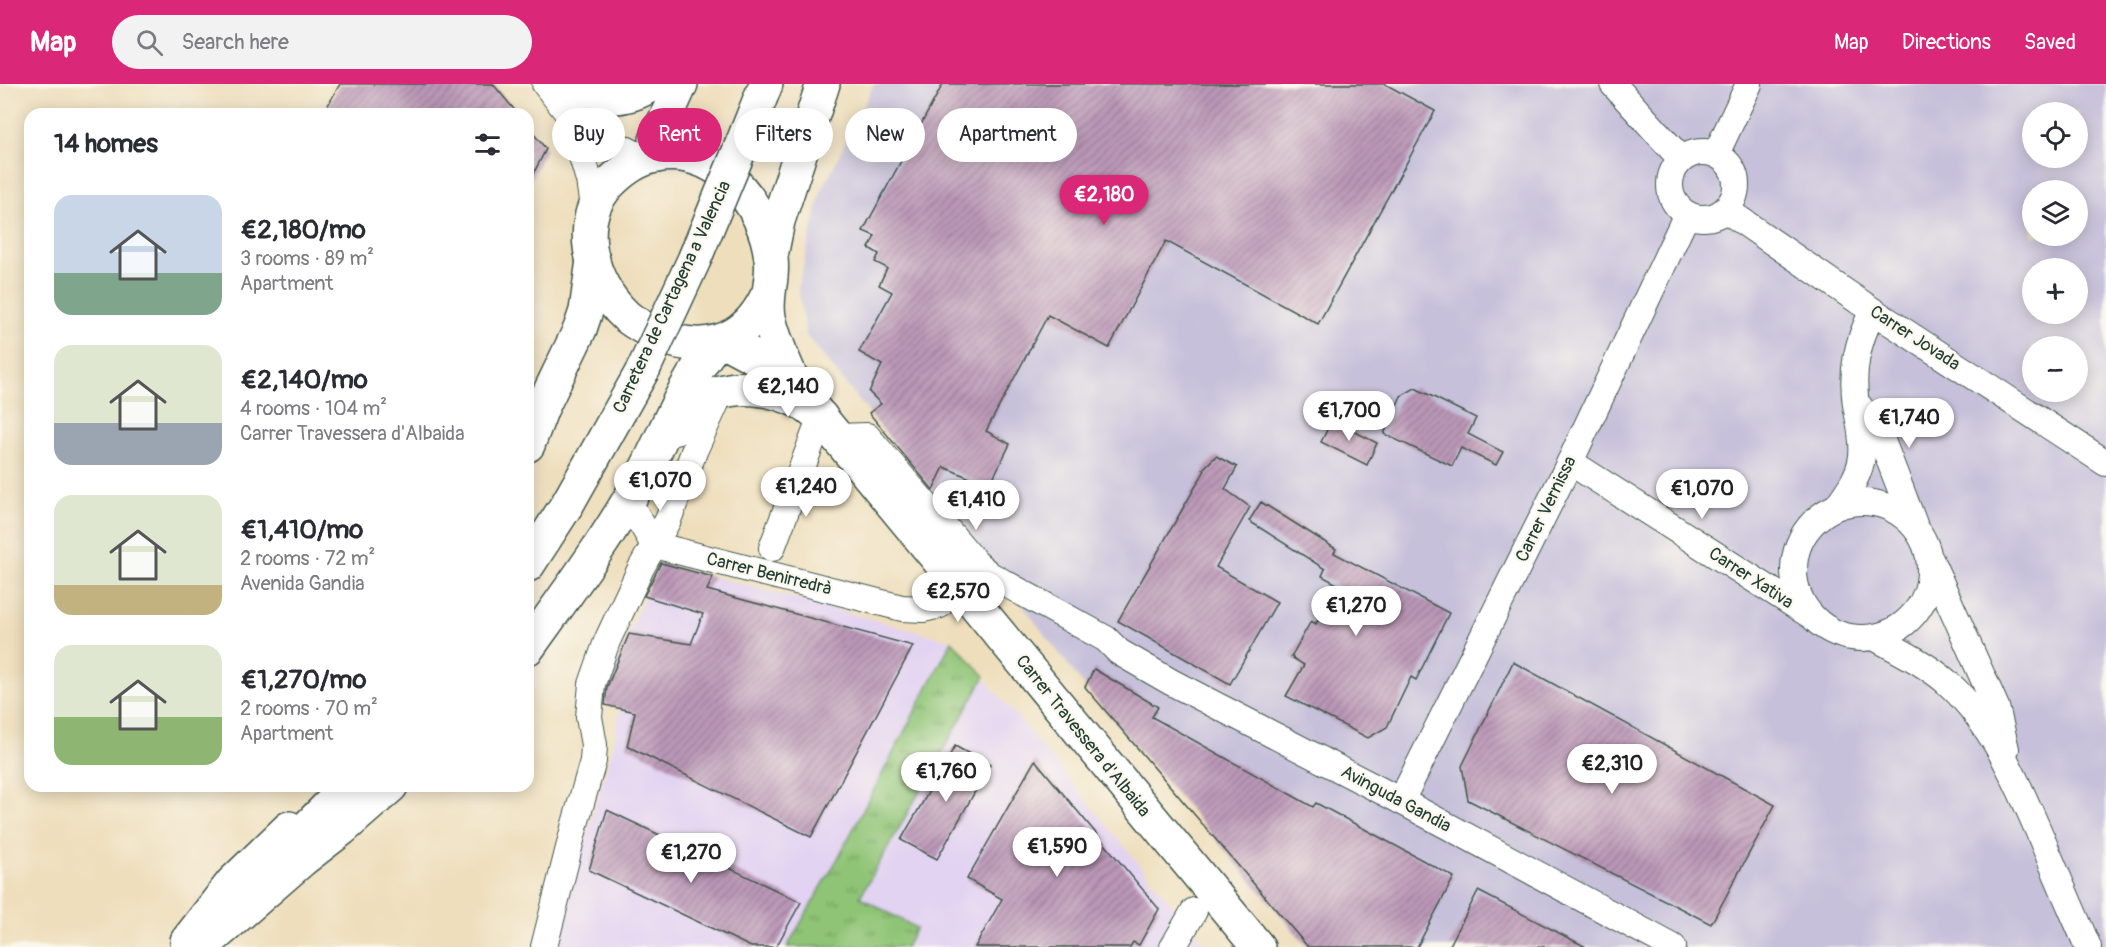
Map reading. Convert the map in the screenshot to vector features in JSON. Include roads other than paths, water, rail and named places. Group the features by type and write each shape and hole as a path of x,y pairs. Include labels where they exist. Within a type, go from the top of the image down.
{"main road":[{"path":"555,84 597,98 623,97 644,90 652,84"},
{"path":"670,108 681,84"},
{"name":"Carretera de Cartagena a Valencia","path":"534,555 590,466 644,368 694,260 766,84"},
{"path":"771,256 778,221 823,84"},
{"path":"641,162 620,173 599,194 593,207 589,233 593,260 603,288 613,302 634,322 677,343 720,342"},
{"path":"635,489 683,392 703,358 720,342 737,333 747,324 762,307 767,296 772,268 762,224 752,204 727,176 704,162"},
{"path":"534,429 580,329 586,311 593,260"},
{"name":"Carrer Travessera d'Albaida","path":"767,296 769,319 794,386"},
{"name":"Carrer Travessera d'Albaida","path":"720,342 756,358 794,386 1258,947"},
{"path":"534,640 601,546 681,418 694,403 723,391 742,388 771,391 799,402 829,427"},
{"path":"189,945 232,883 324,792"},
{"path":"189,945 342,792"},
{"path":"189,945 342,829 384,792"}],"street":[{"path":"545,84 564,108"},
{"path":"1613,84 1682,159"},
{"path":"1716,154 1749,84"},
{"path":"1699,152 1716,154 1727,160 1733,169 1737,180 1737,191 1726,210 1717,216 1697,218 1679,208 1673,199 1670,188 1671,178 1682,159 1699,152"},
{"path":"584,162 593,207"},
{"name":"Carrer Jovada","path":"1726,210 1873,311 2106,464"},
{"name":"Carrer Vernissa","path":"1401,801 1570,462 1688,214"},
{"path":"1838,506 1852,485 1862,455 1855,399 1854,366 1858,344 1873,311"},
{"path":"1855,399 1881,438 1914,524 1924,540 1996,707 2011,767"},
{"path":"544,947 574,824 593,761 593,737 589,717 592,684 607,641 641,568 668,520 716,403"},
{"path":"772,548 829,427"},
{"name":"Avinguda Gandia","path":"829,427 867,436 976,563 999,580 1106,639 1119,652 1172,682 1401,801 1672,947"},
{"name":"Carrer Xativa","path":"1570,462 1810,615"},
{"path":"635,489 654,545"},
{"path":"1914,524 1898,511 1878,503 1858,501 1838,506 1819,516 1804,533 1795,553 1793,575 1798,597 1810,615 1824,627 1840,635 1858,639 1876,638 1896,630 1912,617 1924,600 1930,579 1930,558"},
{"name":"Carrer Benirredrà","path":"654,545 902,608 923,609 939,605"},
{"path":"1876,638 1924,665 1952,687 1990,733 2011,767 2088,947"},
{"path":"1173,947 1194,911"}]}
